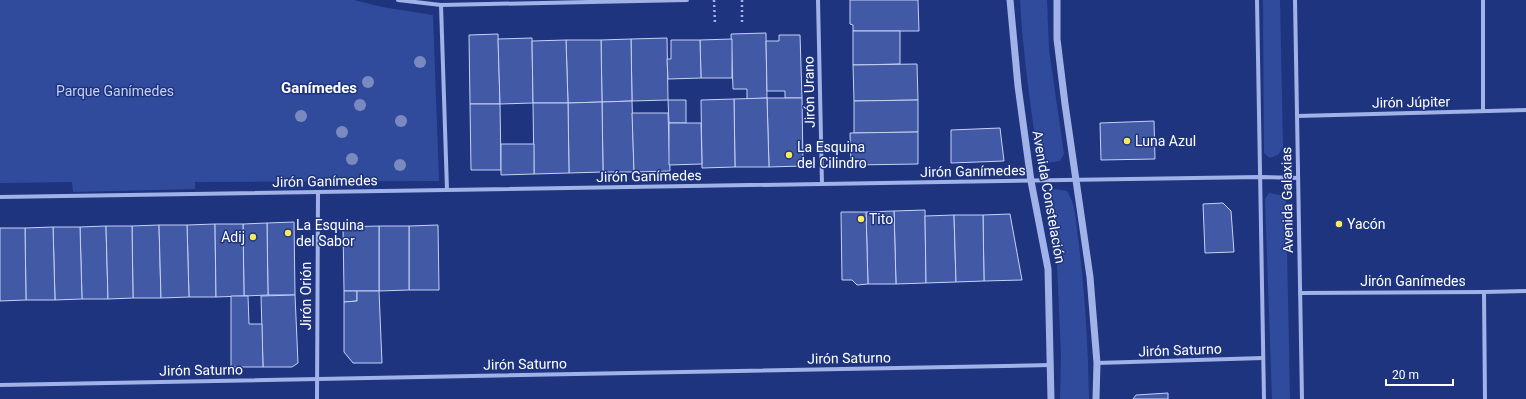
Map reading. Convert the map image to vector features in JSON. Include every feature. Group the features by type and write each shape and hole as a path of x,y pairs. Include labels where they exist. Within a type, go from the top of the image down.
{"street":[{"path":"398,0 441,5 687,0"},
{"name":"Jirón Urano","path":"818,0 822,184"},
{"name":"Avenida Constelación","path":"1010,0 1018,86 1030,181 1048,269 1052,399"},
{"name":"Avenida Constelación","path":"1057,0 1057,39 1090,277 1097,363 1096,399"},
{"name":"Avenida Galaxias","path":"1257,0 1264,399"},
{"name":"Avenida Galaxias","path":"1295,0 1302,399"},
{"path":"1483,0 1483,111"},
{"path":"441,5 447,190"},
{"name":"Jirón Júpiter","path":"1297,116 1526,110"},
{"name":"Jirón Ganímedes","path":"0,197 1260,177 1298,178"},
{"name":"Jirón Orión","path":"317,399 318,192"},
{"name":"Jirón Ganímedes","path":"1300,293 1526,291"},
{"path":"1484,292 1486,399"},
{"name":"Jirón Saturno","path":"1097,363 1263,358"},
{"name":"Jirón Saturno","path":"0,384 1051,365"}],"path":[{"path":"714,0 715,24"},
{"path":"742,0 742,23"}],"green space":[{"name":"Parque Ganímedes","path":"0,0 354,0 382,7 433,15 439,181 195,182 195,189 73,192 72,182 0,183"},
{"path":"1020,0 1047,0 1049,50 1064,154 1060,161 1046,163 1038,156 1027,78"},
{"path":"1263,0 1280,0 1283,147 1278,155 1270,158 1264,153"},
{"path":"1053,189 1067,191 1075,214 1084,298 1089,399 1060,399 1061,354 1057,266 1047,195"},
{"path":"1269,193 1280,195 1286,201 1290,399 1272,399 1265,199"}],"building":[{"path":"850,0 918,0 919,31 853,31 853,25 850,24"},
{"path":"853,31 900,31 900,64 853,65"},
{"path":"766,33 767,98 747,99 747,89 733,89 731,34"},
{"path":"498,34 500,104 470,104 469,35"},
{"path":"779,35 800,35 802,98 785,98 785,91 767,91 766,41 779,41"},
{"path":"532,38 533,103 500,104 498,39"},
{"path":"667,38 668,100 632,101 631,39"},
{"path":"631,39 632,101 602,102 601,40"},
{"path":"732,39 732,78 701,78 700,40"},
{"path":"566,40 601,40 602,102 568,103"},
{"path":"566,40 568,103 533,103 532,41"},
{"path":"671,40 700,40 701,78 668,79 667,59 671,59"},
{"path":"917,64 918,100 854,101 853,65"},
{"path":"767,98 802,98 803,166 769,167"},
{"path":"767,98 769,167 735,167 734,99"},
{"path":"734,99 735,167 702,168 701,100"},
{"path":"668,100 686,100 686,123 669,123"},
{"path":"918,100 918,132 854,133 854,101"},
{"path":"632,101 634,172 603,172 602,102"},
{"path":"602,102 603,172 569,173 568,103"},
{"path":"533,103 568,103 569,173 534,174"},
{"path":"470,104 500,104 501,170 471,170"},
{"path":"632,113 668,113 670,171 634,172"},
{"name":"Luna Azul","path":"1154,121 1155,159 1101,160 1100,123"},
{"path":"669,123 701,123 702,164 669,165"},
{"path":"1000,128 1004,161 951,163 951,130"},
{"path":"918,132 918,164 851,165 850,133"},
{"path":"501,144 534,144 534,174 501,175"},
{"path":"1223,203 1231,211 1234,252 1205,253 1203,204"},
{"path":"925,210 926,283 896,284 894,211"},
{"path":"894,211 896,284 868,284 866,212"},
{"path":"841,212 866,212 868,284 857,285 852,280 842,280"},
{"path":"1010,214 1022,280 984,281 983,215"},
{"path":"954,215 956,282 926,283 925,216"},
{"path":"954,215 983,215 984,281 956,282"},
{"path":"294,222 295,295 268,295 267,223"},
{"path":"267,223 268,295 244,296 243,224"},
{"path":"215,224 216,297 189,297 187,225"},
{"path":"215,224 243,224 244,296 216,297"},
{"path":"159,225 161,298 133,298 132,226"},
{"path":"159,225 187,225 189,297 161,298"},
{"path":"438,225 439,290 409,290 409,226"},
{"path":"106,226 108,299 82,299 80,227"},
{"path":"106,226 132,226 133,298 108,299"},
{"path":"379,226 409,226 409,290 379,291"},
{"path":"379,226 379,291 344,291 343,227"},
{"path":"53,227 80,227 82,299 55,300"},
{"path":"53,227 55,300 26,300 25,228"},
{"path":"0,228 25,228 26,300 0,301"},
{"path":"344,291 357,291 357,301 344,302"},
{"path":"357,291 379,291 382,363 353,363 344,352 344,302 357,301"},
{"path":"295,295 298,363 292,367 263,367 261,296"},
{"path":"231,296 248,296 249,324 262,324 263,367 231,367"},
{"path":"1168,393 1168,399 1133,399 1136,395"}],"place":[{"name":"Luna Azul","path":"1127,141"},
{"name":"La Esquina del Cilindro","path":"789,155"},
{"name":"Tito","path":"861,219"},
{"name":"Yacón","path":"1339,224"},
{"name":"La Esquina del Sabor","path":"288,233"},
{"name":"Adij","path":"253,237"}],"district":[{"name":"Ganímedes","path":"319,88"}]}
